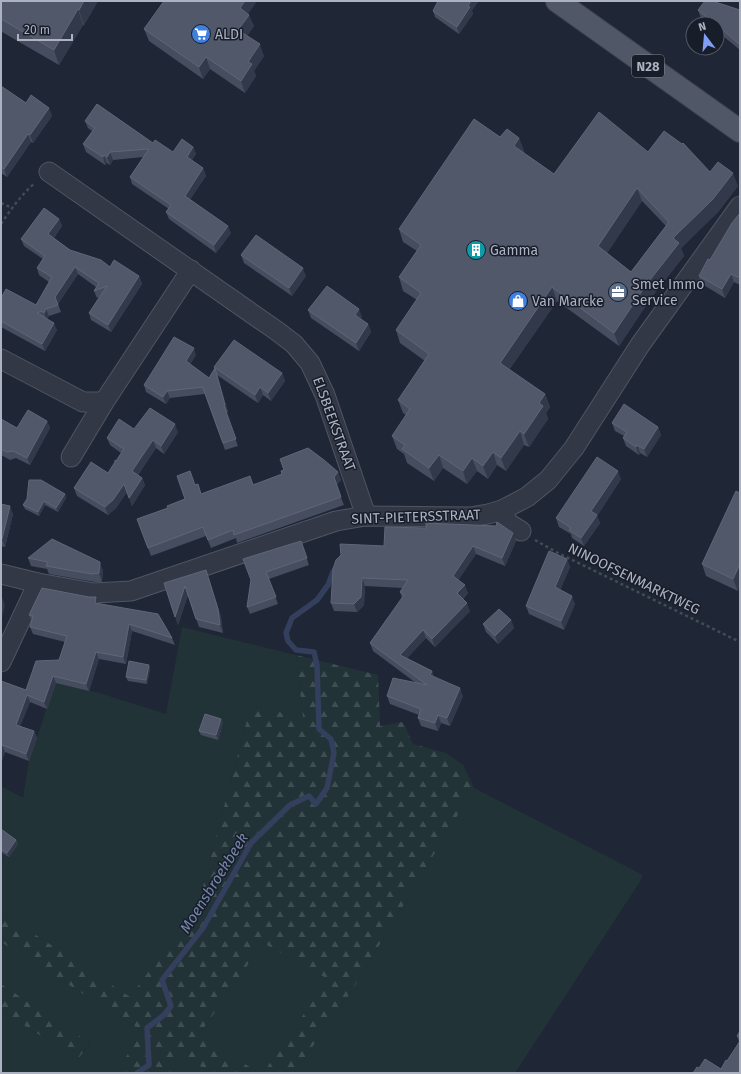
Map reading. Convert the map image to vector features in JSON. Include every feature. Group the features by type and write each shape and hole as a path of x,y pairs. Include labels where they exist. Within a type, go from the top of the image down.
{"main road":[{"name":"N28","path":"557,1 740,131"}],"street":[{"name":"ELSBEEKSTRAAT","path":"49,172 277,330 294,344 310,363 325,395 366,516"},
{"name":"SINT-PIETERSSTRAAT","path":"1,574 94,593 131,591 336,521 366,516 470,517 502,510 527,497 548,480 562,465 640,345 740,206"},
{"path":"71,457 104,402 191,270"},
{"path":"1,359 83,402 104,402"},
{"path":"502,510 508,523 521,531"},
{"path":"1,662 38,582"}],"path":[{"path":"1,224 28,189 49,172"},
{"path":"1,203 12,208"},
{"name":"NINOOFSENMARKTWEG","path":"521,531 556,552 740,642"}],"green space":[{"path":"182,627 296,655 303,719 251,705 198,905 130,998 1,912 1,786 23,798 29,761 56,681 166,714"},
{"path":"296,655 378,675 380,726 403,722 413,744 446,753 463,765 474,788 351,992 294,1073 263,1073 328,979 263,943 199,1035 259,1073 211,1073 183,1055 171,1073 116,1073 142,1031 1,942 1,912 130,997 198,905 251,705 303,718"},
{"path":"474,788 643,875 639,883 515,1073 294,1073 351,992"},
{"path":"1,942 142,1031 116,1073 1,1073 1,1011 78,1059 90,1044 1,984"},
{"path":"263,943 329,979 263,1073 259,1073 199,1035"},
{"path":"1,984 90,1043 78,1059 1,1011"},
{"path":"183,1054 211,1073 171,1073"}],"building":[{"path":"1,1 84,1 54,50 1,19"},
{"name":"ALDI","path":"164,1 245,1 240,8 249,15 238,30 260,44 248,62 252,64 241,81 206,57 199,67 144,29"},
{"path":"438,1 471,1 468,6 470,7 457,27 433,11"},
{"path":"705,1 712,1 740,10 740,45 725,32 725,16 705,16 698,10"},
{"path":"1,86 26,103 31,95 49,108 30,135 28,134 4,169 1,167"},
{"path":"97,104 153,143 155,140 173,152 182,139 193,147 187,157 203,168 185,196 228,226 214,245 166,212 171,205 130,177 149,149 110,152 107,157 104,155 103,157 83,144 95,128 85,121"},
{"path":"599,112 648,152 664,131 682,144 683,143 710,172 718,162 733,173 713,199 673,238 679,243 646,285 614,333 552,287 500,363 545,394 539,403 543,406 524,434 520,431 501,458 493,452 483,466 472,458 463,471 439,455 429,468 402,449 405,445 392,436 410,409 398,400 429,354 396,330 421,293 399,277 421,245 399,229 474,119 500,137 507,129 519,138 514,146 554,174","holes":["637,188 669,222 631,272 598,246"]},
{"path":"44,208 59,219 48,234 70,250 101,260 110,267 114,260 139,276 108,325 89,313 107,286 94,291 99,283 75,267 55,297 58,305 46,309 44,313 42,311 37,313 54,323 42,344 1,321 1,298 6,289 36,305 52,277 37,268 45,256 21,239"},
{"path":"740,213 740,278 731,274 722,289 699,276 708,259 710,260 732,223"},
{"path":"256,235 303,268 289,288 241,255"},
{"path":"327,286 359,309 355,315 368,324 356,343 308,310"},
{"path":"174,337 194,348 186,361 209,378 215,368 225,405 224,406 236,439 223,443 203,387 167,391 163,397 144,385"},
{"path":"234,340 282,373 268,393 260,387 255,395 214,367"},
{"path":"624,404 658,427 644,449 637,445 636,447 623,438 627,432 612,423"},
{"path":"150,408 175,424 161,446 153,440 132,471 142,478 129,498 124,484 113,500 105,507 74,488 91,462 108,473 115,460 116,461 124,449 107,438 119,419 134,429"},
{"path":"28,410 47,421 27,458 13,451 7,452 1,449 1,419 17,428"},
{"path":"308,448 338,472 334,477 341,497 234,535 233,530 208,540 203,527 148,548 137,519 168,508 167,506 185,499 177,476 190,471 195,485 198,484 201,494 250,476 253,485 282,474 281,471 284,470 280,459"},
{"path":"597,457 618,471 591,511 597,515 581,538 569,530 571,528 556,518"},
{"path":"29,480 41,480 65,494 56,508 44,501 38,512 23,505 27,499"},
{"path":"736,491 740,493 740,564 733,579 702,564"},
{"path":"1,504 10,506 2,539 1,539"},
{"path":"497,522 513,533 502,558 473,546 453,576 465,585 457,593 467,603 432,639 423,630 400,655 432,671 430,675 460,688 447,718 438,715 435,723 418,718 421,709 387,696 393,678 427,685 370,643 404,595 400,592 408,580 362,578 361,597 354,604 331,603 333,569 336,560 341,555 340,544 384,546 385,527 426,528 426,523 496,526"},
{"path":"52,539 100,562 99,573 92,574 46,566 48,562 28,558"},
{"path":"301,541 307,558 266,572 276,597 247,607 251,580 243,559"},
{"path":"549,551 567,559 555,587 572,596 561,621 526,606"},
{"path":"206,570 218,609 220,625 196,619 185,586 175,617 164,583"},
{"path":"42,588 96,597 95,603 158,614 172,638 129,624 123,657 96,652 86,684 53,676 44,702 27,695 16,725 34,731 26,754 2,745 1,749 1,681 26,690 36,661 59,660 67,636 30,627 33,616 29,615"},
{"path":"499,609 511,620 495,636 483,624"},
{"path":"129,661 149,665 146,680 126,677"},
{"path":"205,714 221,719 216,735 199,731"},
{"path":"1,829 16,840 7,853 1,849"},
{"path":"740,1031 740,1038 737,1036"},
{"path":"740,1041 740,1073 693,1073 697,1067 699,1068 705,1059 721,1069"}],"waterway":[{"name":"Moensbroekbeek","path":"137,1073 149,1065 147,1028 164,1015 171,1006 162,980 203,928 251,843 290,805 309,796 316,804 327,788 334,753 331,739 319,729 317,665 314,652 296,650 288,641 286,633 292,618 317,600 328,585 336,568"}],"place":[{"name":"ALDI","path":"201,34"},
{"name":"Gamma","path":"476,250"},
{"name":"Smet Immo Service","path":"618,292"},
{"name":"Van Marcke","path":"518,301"}]}
